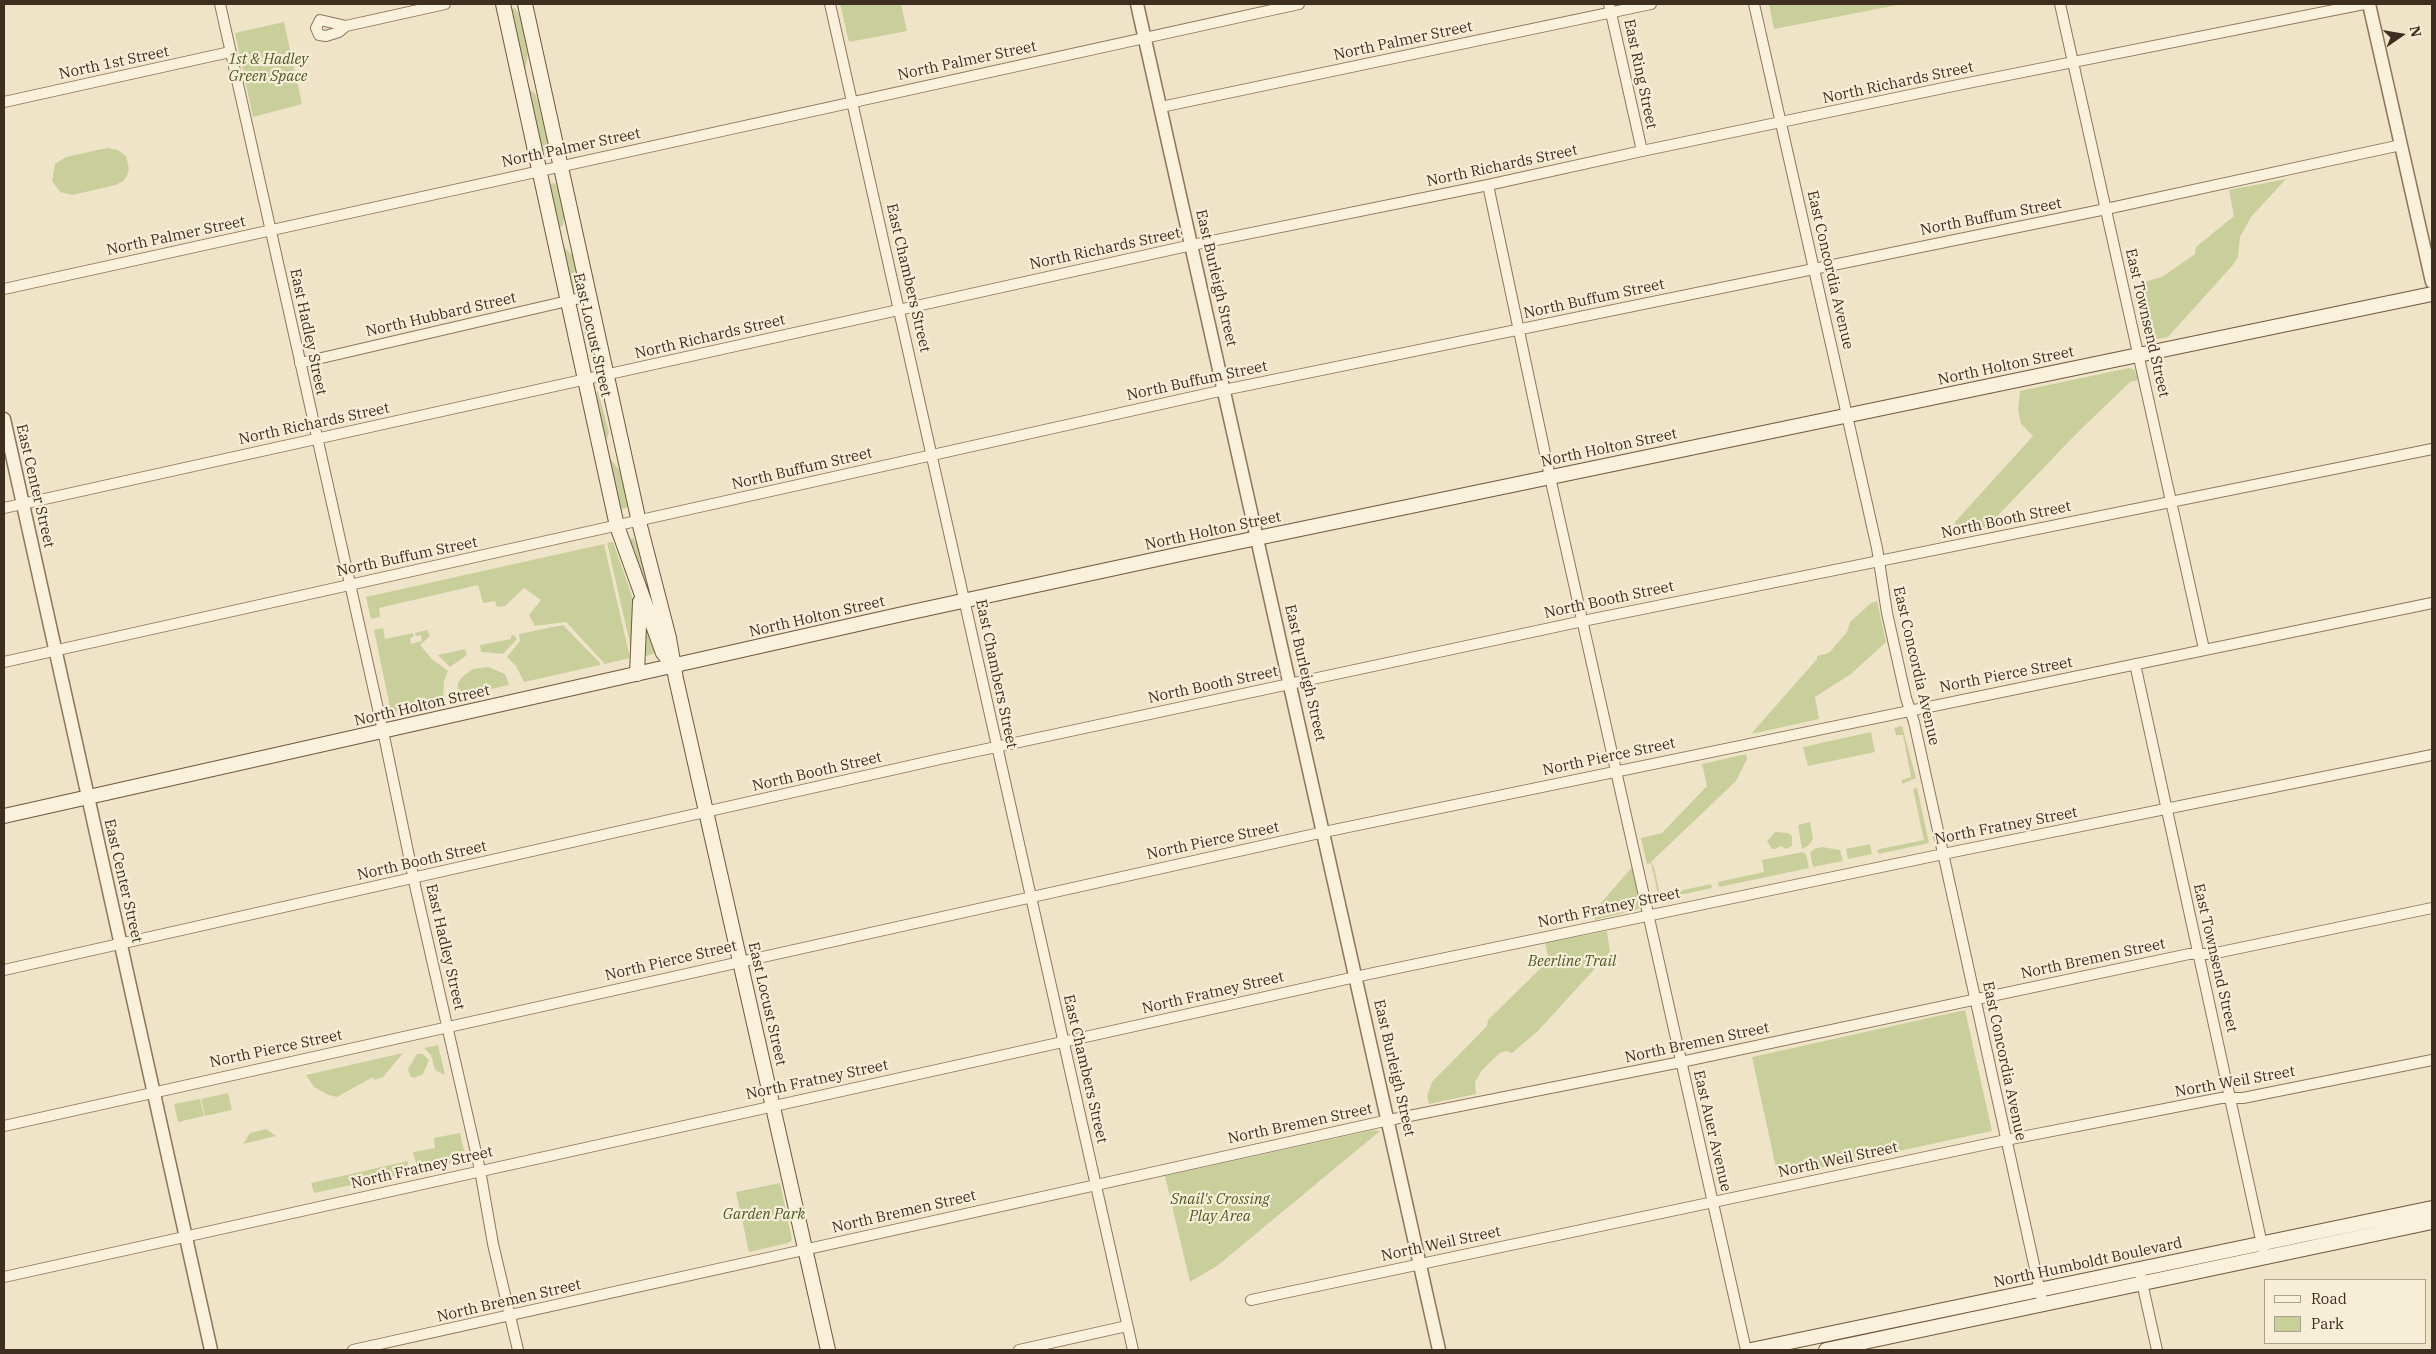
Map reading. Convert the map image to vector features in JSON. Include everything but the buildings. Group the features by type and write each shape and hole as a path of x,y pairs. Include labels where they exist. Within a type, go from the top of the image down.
{"main road":[{"name":"East Locust Street","path":"502,4 617,526 663,653 674,666"},
{"name":"East Locust Street","path":"525,4 639,522 669,638 828,1350"},
{"name":"North Holton Street","path":"4,816 964,600 2432,294"},
{"path":"637,674 640,650 640,591"},
{"name":"North Humboldt Boulevard","path":"1752,1350 2432,1208"},
{"path":"1826,1350 2432,1222"}],"street":[{"name":"East Hadley Street","path":"220,4 383,731 413,878 480,1170 518,1350"},
{"path":"346,26 445,4"},
{"name":"East Chambers Street","path":"830,4 1133,1350"},
{"name":"East Burleigh Street","path":"1137,4 1389,1120 1439,1350"},
{"name":"North Palmer Street","path":"4,289 1299,4"},
{"name":"North Palmer Street","path":"1160,107 1610,8 1651,4"},
{"name":"East Concordia Avenue","path":"1754,4 1848,416 1879,560 1887,614 1943,854 2043,1305"},
{"name":"East Townsend Street","path":"2060,4 2204,650"},
{"name":"North Richards Street","path":"4,508 1192,245 1488,185 1781,122 2364,4"},
{"path":"2369,4 2432,282"},
{"name":"East Ring Street","path":"1610,8 1642,151"},
{"name":"North 1st Street","path":"4,102 230,52"},
{"name":"North Buffum Street","path":"4,662 349,584 639,522 932,454 1224,390 2106,209 2401,144"},
{"name":"East Auer Avenue","path":"1488,185 1550,477 1746,1350"},
{"name":"North Hubbard Street","path":"300,363 589,296"},
{"name":"East Center Street","path":"4,419 211,1350"},
{"name":"North Booth Street","path":"4,970 997,748 1583,621 2432,449"},
{"name":"North Pierce Street","path":"4,1126 154,1091 1324,832 2432,603"},
{"name":"East Townsend Street","path":"2135,664 2265,1258"},
{"name":"North Fratney Street","path":"4,1277 1356,976 2432,755"},
{"name":"North Bremen Street","path":"353,1350 1389,1120 1681,1062 1975,998 2198,954 2211,954 2432,908"},
{"name":"North Weil Street","path":"1250,1300 2006,1140 2221,1098 2243,1098 2432,1060"},
{"path":"2139,1269 2157,1350"},
{"path":"1019,1350 1127,1326"}],"green space":[{"path":"840,4 901,4 907,31 849,42"},
{"path":"1769,4 1903,4 1774,29"},
{"path":"515,8 520,16 528,54 525,70 520,65 509,9"},
{"name":"1st & Hadley Green Space","path":"284,22 302,104 253,117 235,33"},
{"path":"529,89 535,94 538,101 547,140 546,150 541,151 527,96"},
{"path":"107,148 118,150 126,156 129,169 123,181 116,185 72,195 60,192 52,181 55,164 66,157"},
{"path":"2286,179 2251,217 2240,237 2238,257 2232,266 2168,337 2149,341 2144,339 2132,285 2162,277 2195,254 2196,247 2234,216 2229,190"},
{"path":"555,183 560,192 565,214 563,225 557,231 549,192 550,184"},
{"path":"563,246 574,257 578,272 574,291 571,291 561,248"},
{"path":"584,308 596,353 596,360 592,361 580,312 580,309"},
{"path":"2129,368 2135,370 2138,380 2130,382 2076,434 1985,529 1952,536 1955,522 2033,436 2021,424 2018,410 2020,391"},
{"path":"598,392 609,432 606,442 595,393"},
{"path":"611,460 621,472 628,502 627,508 622,509 618,504 609,461"},
{"path":"633,538 639,547 659,625 633,551 630,539"},
{"path":"613,542 633,599 635,612 633,657 607,543"},
{"path":"604,544 630,658 605,664 566,622 535,626 529,615 541,600 524,588 505,606 497,607 495,601 483,603 478,585 379,608 380,617 371,619 366,597"},
{"path":"1877,601 1886,642 1851,674 1815,697 1819,719 1751,734 1817,659 1817,656 1829,653 1847,632 1850,622 1871,603"},
{"path":"563,625 600,665 524,682 516,666 507,657 520,641 519,634"},
{"path":"383,628 385,639 413,633 413,637 410,638 411,644 422,641 421,635 416,636 415,633 427,630 430,636 420,645 432,659 448,671 444,681 443,701 391,712 374,630"},
{"path":"646,628 656,653 647,656 645,655"},
{"path":"514,635 517,639 503,654 481,652 480,645 511,639 511,636"},
{"path":"465,649 467,655 450,667 438,655"},
{"path":"488,667 505,674 509,685 457,697 458,683 462,677 473,669"},
{"path":"1902,726 1916,778 1902,784 1902,780 1911,777 1903,735 1896,735 1894,728"},
{"path":"1871,732 1875,752 1808,766 1803,747"},
{"path":"1746,754 1747,759 1736,781 1651,862 1654,867 1660,895 1711,884 1712,888 1659,898 1651,863 1647,864 1641,838 1662,833 1707,786 1702,764"},
{"path":"1917,788 1929,843 1879,854 1877,851 1880,849 1924,840 1913,789"},
{"path":"1810,822 1813,839 1809,845 1802,849 1798,825"},
{"path":"1775,832 1788,833 1792,836 1792,846 1786,849 1781,846 1772,849 1767,841"},
{"path":"1870,844 1872,854 1848,859 1846,849"},
{"path":"1822,847 1840,850 1843,861 1813,867 1810,853 1814,849"},
{"path":"1803,852 1806,854 1809,868 1719,887 1718,882 1764,872 1762,860"},
{"name":"Beerline Trail","path":"1633,866 1642,904 1639,909 1595,920 1593,912"},
{"name":"Beerline Trail","path":"1607,931 1610,952 1537,1032 1512,1053 1506,1051 1500,1053 1482,1070 1475,1082 1476,1094 1429,1104 1427,1096 1432,1082 1487,1026 1488,1020 1549,960 1545,943"},
{"path":"1965,1010 1992,1131 1778,1177 1752,1057"},
{"path":"438,1045 445,1074 435,1070 431,1055 424,1048"},
{"path":"403,1053 383,1077 374,1080 373,1077 337,1097 314,1087 306,1075"},
{"path":"417,1054 423,1054 429,1060 423,1074 414,1078 410,1076 408,1069"},
{"path":"228,1093 232,1110 205,1116 201,1099"},
{"path":"200,1099 204,1116 178,1122 174,1104"},
{"path":"266,1129 276,1136 243,1144 250,1133"},
{"name":"Snail's Crossing Play Area","path":"1374,1130 1380,1131 1217,1266 1190,1282 1165,1176"},
{"path":"460,1133 466,1160 418,1170 413,1152 435,1148 434,1138"},
{"path":"408,1161 408,1173 314,1193 311,1183"},
{"name":"Garden Park","path":"780,1183 792,1240 788,1243 749,1252 736,1192"}]}
